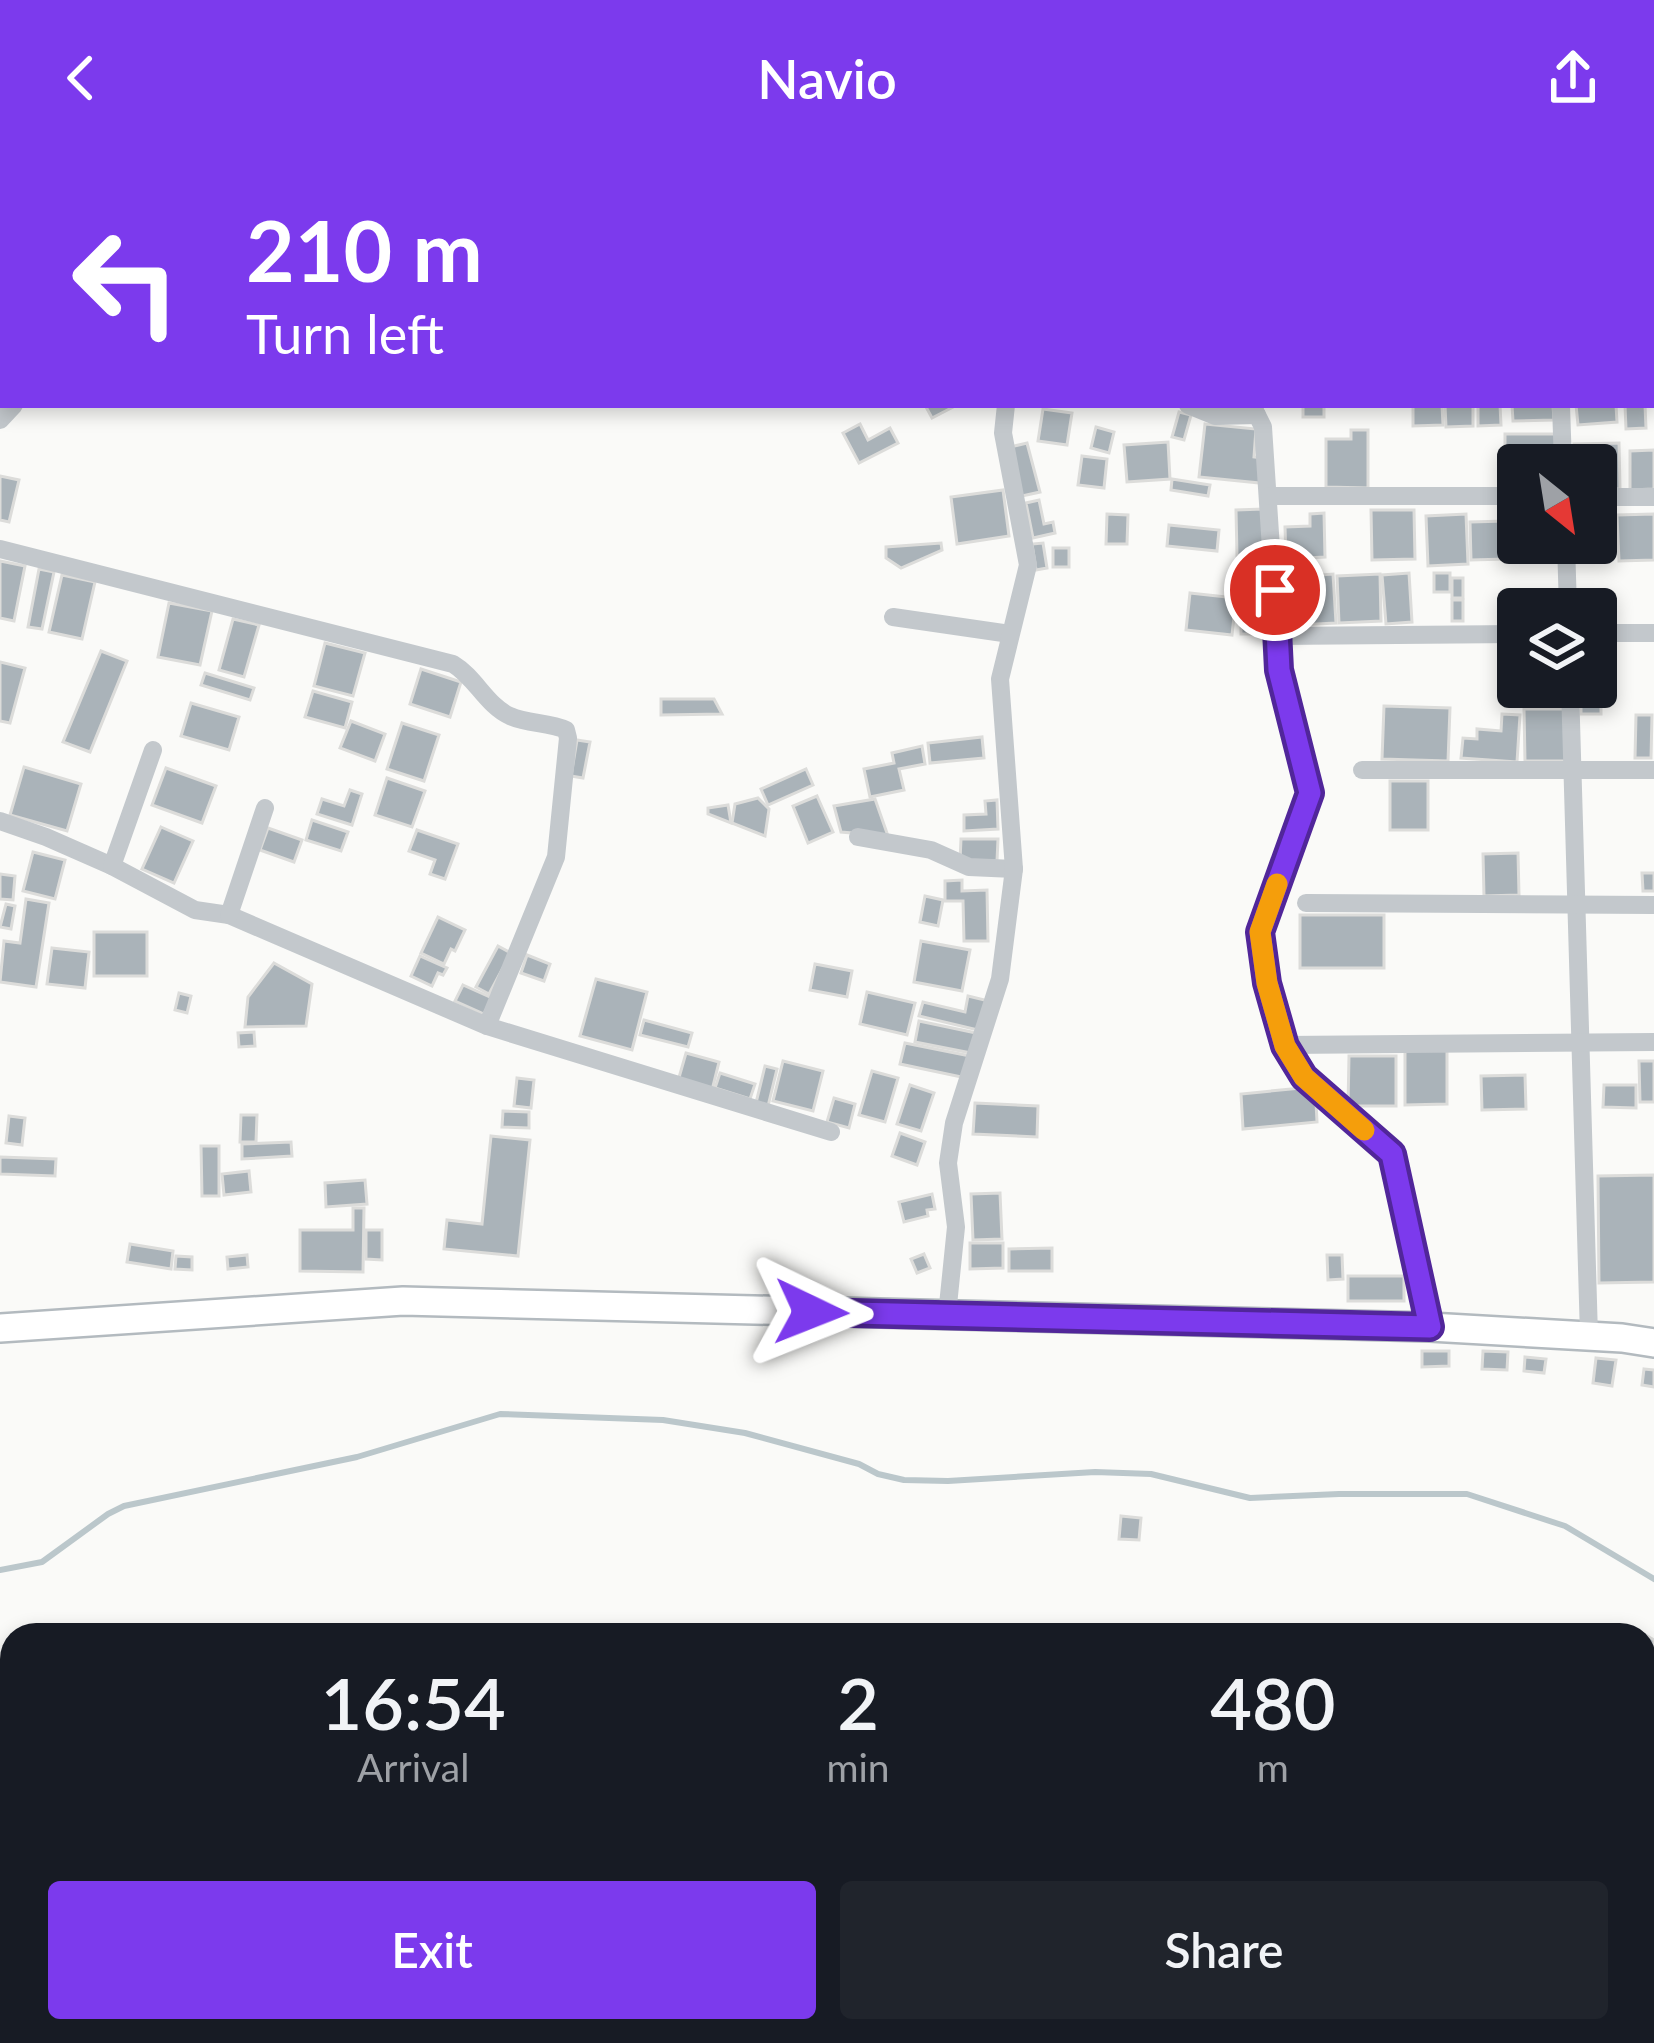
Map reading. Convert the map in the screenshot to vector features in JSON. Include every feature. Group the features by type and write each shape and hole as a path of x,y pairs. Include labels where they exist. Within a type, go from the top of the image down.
{"main road":[{"path":"0,1328 403,1300 1430,1327 1654,1343"}],"street":[{"path":"947,1315 956,1227 948,1163 954,1123 1000,979 1013,868 1000,679 1028,565 1003,433 1006,408"},
{"path":"1195,408 1215,416 1255,410 1263,427 1279,670 1310,793 1260,932 1267,983 1285,1046 1304,1077 1392,1154 1430,1327"},
{"path":"1562,408 1563,444"},
{"path":"1270,496 1497,496"},
{"path":"1617,496 1654,496"},
{"path":"0,549 453,664 510,716 566,730 556,856 487,1026"},
{"path":"892,617 1010,634"},
{"path":"1617,634 1654,633"},
{"path":"1277,636 1497,634"},
{"path":"1571,708 1589,1336"},
{"path":"112,866 153,750"},
{"path":"1362,770 1654,770"},
{"path":"229,915 265,808"},
{"path":"0,820 112,866 195,910 229,915 487,1026 831,1132"},
{"path":"858,837 931,850 969,867 1013,868"},
{"path":"1306,903 1654,904"},
{"path":"1285,1046 1654,1042"}],"building":[{"path":"927,408 951,408 932,418"},
{"path":"1303,408 1324,408 1324,417 1303,417"},
{"path":"1413,408 1442,408 1443,425 1413,426"},
{"path":"1445,408 1473,408 1473,426 1446,427"},
{"path":"1478,408 1500,408 1501,425 1478,426"},
{"path":"1512,408 1553,408 1554,420 1513,421"},
{"path":"1576,408 1616,408 1617,422 1578,425"},
{"path":"1625,408 1645,408 1646,428 1626,429"},
{"path":"1043,409 1072,413 1067,445 1038,441"},
{"path":"1179,412 1191,415 1184,440 1172,437"},
{"path":"860,424 868,440 890,428 898,443 859,463 843,433"},
{"path":"1205,424 1256,429 1254,457 1263,458 1260,483 1199,477"},
{"path":"1096,427 1114,432 1109,453 1091,448"},
{"path":"1351,430 1368,430 1368,488 1326,487 1326,439 1351,439"},
{"path":"1505,434 1557,434 1557,444 1505,444"},
{"path":"1168,442 1170,479 1127,482 1124,445"},
{"path":"1027,443 1040,492 1022,496 1010,447"},
{"path":"1619,443 1620,489 1617,444 1574,444"},
{"path":"1654,450 1654,489 1630,490 1630,451"},
{"path":"1082,456 1107,459 1104,488 1078,485"},
{"path":"0,476 19,480 9,522 0,520"},
{"path":"1172,479 1210,485 1208,496 1171,490"},
{"path":"1003,490 1009,536 957,544 951,497"},
{"path":"1039,500 1044,524 1053,522 1055,533 1033,538 1026,503"},
{"path":"1263,509 1264,555 1237,556 1236,510"},
{"path":"1371,510 1414,510 1415,559 1372,560"},
{"path":"1324,513 1325,557 1286,559 1285,527 1310,526 1310,514"},
{"path":"1107,514 1128,515 1127,544 1106,544"},
{"path":"1466,514 1468,564 1428,566 1426,516"},
{"path":"1654,514 1654,560 1619,561 1617,515"},
{"path":"1497,521 1497,559 1471,560 1470,522"},
{"path":"1169,525 1219,530 1217,551 1167,546"},
{"path":"941,543 942,550 901,568 886,558 886,547"},
{"path":"1043,543 1047,568 1036,570 1032,544"},
{"path":"1053,548 1069,548 1069,567 1053,567"},
{"path":"0,561 25,566 14,621 0,618"},
{"path":"39,569 54,572 42,629 28,627"},
{"path":"1263,570 1263,634 1241,634 1241,571"},
{"path":"1409,573 1412,622 1386,624 1382,575"},
{"path":"1434,573 1450,573 1450,592 1434,592"},
{"path":"1333,574 1336,623 1296,625 1293,577"},
{"path":"1380,574 1381,621 1339,623 1337,576"},
{"path":"62,575 95,582 82,639 49,632"},
{"path":"1452,578 1463,578 1463,598 1452,598"},
{"path":"1190,593 1236,598 1232,635 1186,630"},
{"path":"1452,600 1463,600 1463,621 1452,621"},
{"path":"169,603 212,611 200,665 158,657"},
{"path":"233,619 259,625 244,677 219,670"},
{"path":"325,643 365,653 353,696 314,686"},
{"path":"101,651 127,661 90,752 63,742"},
{"path":"0,662 25,668 10,723 0,721"},
{"path":"421,669 461,682 450,717 410,704"},
{"path":"205,673 254,688 250,700 201,685"},
{"path":"313,691 352,702 345,728 305,717"},
{"path":"661,699 714,699 722,714 661,715"},
{"path":"191,703 239,717 229,750 181,736"},
{"path":"1384,706 1450,708 1448,761 1382,759"},
{"path":"1581,708 1601,708 1601,714 1581,714"},
{"path":"1524,709 1568,709 1568,761 1525,761"},
{"path":"1502,714 1520,715 1517,762 1461,758 1463,738 1477,739 1477,729 1501,731"},
{"path":"1636,715 1652,715 1651,758 1635,758"},
{"path":"351,721 385,734 375,761 340,748"},
{"path":"402,723 439,735 424,781 387,769"},
{"path":"982,737 984,758 930,763 928,743"},
{"path":"577,740 590,742 583,778 571,776"},
{"path":"922,746 925,764 899,769 904,790 870,797 864,769 894,763 892,753"},
{"path":"24,767 81,784 67,831 10,815"},
{"path":"166,768 216,786 202,823 152,805"},
{"path":"806,769 813,785 768,805 761,789"},
{"path":"387,778 425,791 412,827 375,815"},
{"path":"1390,781 1428,781 1428,830 1390,830"},
{"path":"350,790 362,794 352,825 317,814 322,799 344,806"},
{"path":"817,796 833,832 808,843 793,806"},
{"path":"758,798 769,809 765,836 732,823 735,804"},
{"path":"875,799 888,836 841,832 834,806"},
{"path":"997,800 998,829 964,831 964,815 986,814 985,801"},
{"path":"728,805 731,823 708,814 708,808"},
{"path":"312,820 348,832 341,851 306,840"},
{"path":"161,827 193,841 174,883 142,869"},
{"path":"268,828 302,840 294,862 260,850"},
{"path":"417,830 458,844 445,879 430,874 435,860 409,851"},
{"path":"961,839 998,839 997,861 960,861"},
{"path":"33,852 65,860 55,899 23,891"},
{"path":"1518,853 1519,895 1484,896 1483,854"},
{"path":"1642,873 1654,873 1654,891 1643,891"},
{"path":"0,874 15,876 13,900 0,899"},
{"path":"962,880 962,891 987,890 988,941 964,941 963,901 945,901 945,881"},
{"path":"925,896 943,900 938,926 920,922"},
{"path":"26,899 49,903 36,987 0,982 4,941 20,943"},
{"path":"6,904 15,906 11,929 0,927"},
{"path":"1300,915 1384,915 1384,968 1300,968"},
{"path":"438,917 465,930 444,964 421,953"},
{"path":"94,932 147,932 147,976 94,976"},
{"path":"921,941 970,950 962,991 914,982"},
{"path":"498,946 511,953 489,994 476,987"},
{"path":"52,948 89,952 85,988 47,984"},
{"path":"527,955 550,964 544,981 521,973"},
{"path":"420,956 447,968 443,975 438,973 432,986 411,976"},
{"path":"274,963 312,984 306,1026 245,1027 248,997"},
{"path":"815,964 852,971 847,997 810,990"},
{"path":"596,979 647,992 632,1050 580,1036"},
{"path":"463,985 492,998 484,1014 455,1001"},
{"path":"867,992 915,1003 907,1035 860,1024"},
{"path":"179,993 191,996 187,1013 175,1010"},
{"path":"968,996 989,1001 982,1031 919,1016 923,1002 965,1012"},
{"path":"644,1020 692,1033 688,1047 640,1035"},
{"path":"919,1021 976,1033 971,1053 915,1042"},
{"path":"254,1032 255,1046 239,1047 238,1033"},
{"path":"905,1043 970,1056 966,1078 900,1064"},
{"path":"1447,1049 1447,1104 1405,1105 1405,1050"},
{"path":"686,1053 719,1062 712,1090 678,1081"},
{"path":"1349,1056 1396,1056 1396,1106 1348,1106"},
{"path":"783,1061 823,1071 813,1111 773,1101"},
{"path":"1639,1061 1654,1061 1654,1102 1640,1102"},
{"path":"765,1066 777,1069 768,1106 756,1103"},
{"path":"872,1071 898,1078 885,1122 859,1115"},
{"path":"720,1073 755,1084 750,1099 715,1088"},
{"path":"1525,1075 1526,1109 1482,1110 1481,1076"},
{"path":"517,1078 534,1080 531,1108 514,1106"},
{"path":"910,1085 934,1093 921,1131 897,1124"},
{"path":"1604,1085 1636,1085 1636,1108 1603,1107"},
{"path":"1301,1088 1316,1102 1317,1122 1243,1129 1241,1094"},
{"path":"834,1098 855,1104 849,1128 827,1122"},
{"path":"975,1103 1038,1106 1037,1137 973,1134"},
{"path":"503,1111 529,1112 529,1128 502,1127"},
{"path":"241,1115 257,1115 256,1142 240,1142"},
{"path":"9,1116 25,1118 22,1145 6,1143"},
{"path":"900,1133 925,1142 917,1165 892,1156"},
{"path":"491,1136 530,1140 518,1256 444,1249 447,1220 482,1224"},
{"path":"291,1142 292,1156 242,1159 242,1144"},
{"path":"201,1146 219,1146 219,1196 202,1196"},
{"path":"0,1157 56,1159 55,1176 0,1174"},
{"path":"249,1171 251,1192 224,1195 222,1174"},
{"path":"1654,1175 1654,1282 1599,1283 1598,1176"},
{"path":"365,1180 367,1204 326,1207 325,1183"},
{"path":"1000,1193 1002,1239 973,1240 971,1194"},
{"path":"932,1194 935,1209 927,1210 928,1216 904,1222 899,1202"},
{"path":"353,1208 364,1208 363,1272 300,1271 300,1230 353,1230"},
{"path":"366,1230 382,1230 382,1260 366,1259"},
{"path":"970,1243 1003,1243 1003,1268 970,1269"},
{"path":"130,1244 173,1251 171,1269 127,1262"},
{"path":"1052,1248 1052,1271 1009,1271 1009,1249"},
{"path":"924,1254 930,1268 917,1273 911,1259"},
{"path":"247,1255 248,1267 228,1269 227,1257"},
{"path":"1327,1255 1342,1255 1343,1279 1328,1280"},
{"path":"176,1256 192,1257 192,1270 175,1269"},
{"path":"1348,1276 1404,1276 1404,1301 1348,1301"},
{"path":"1422,1351 1449,1351 1449,1366 1422,1367"},
{"path":"1483,1351 1508,1352 1507,1370 1482,1369"},
{"path":"1525,1357 1546,1359 1544,1373 1524,1371"},
{"path":"1596,1358 1616,1360 1612,1386 1593,1383"},
{"path":"1644,1369 1654,1370 1654,1387 1642,1385"},
{"path":"1121,1516 1141,1518 1139,1540 1119,1539"}],"waterway":[{"path":"0,1570 42,1562 124,1506 357,1457 500,1414 663,1420 745,1433 904,1480 1095,1472 1151,1474 1250,1498 1467,1494 1565,1526 1654,1579"}],"slow traffic":[{"path":"1277,884 1260,932 1267,983 1285,1046 1304,1077 1364,1130"}],"route":[{"path":"811,1312 1430,1327 1392,1154 1304,1077 1285,1046 1267,983 1260,932 1310,793 1279,670 1275,590"}]}
